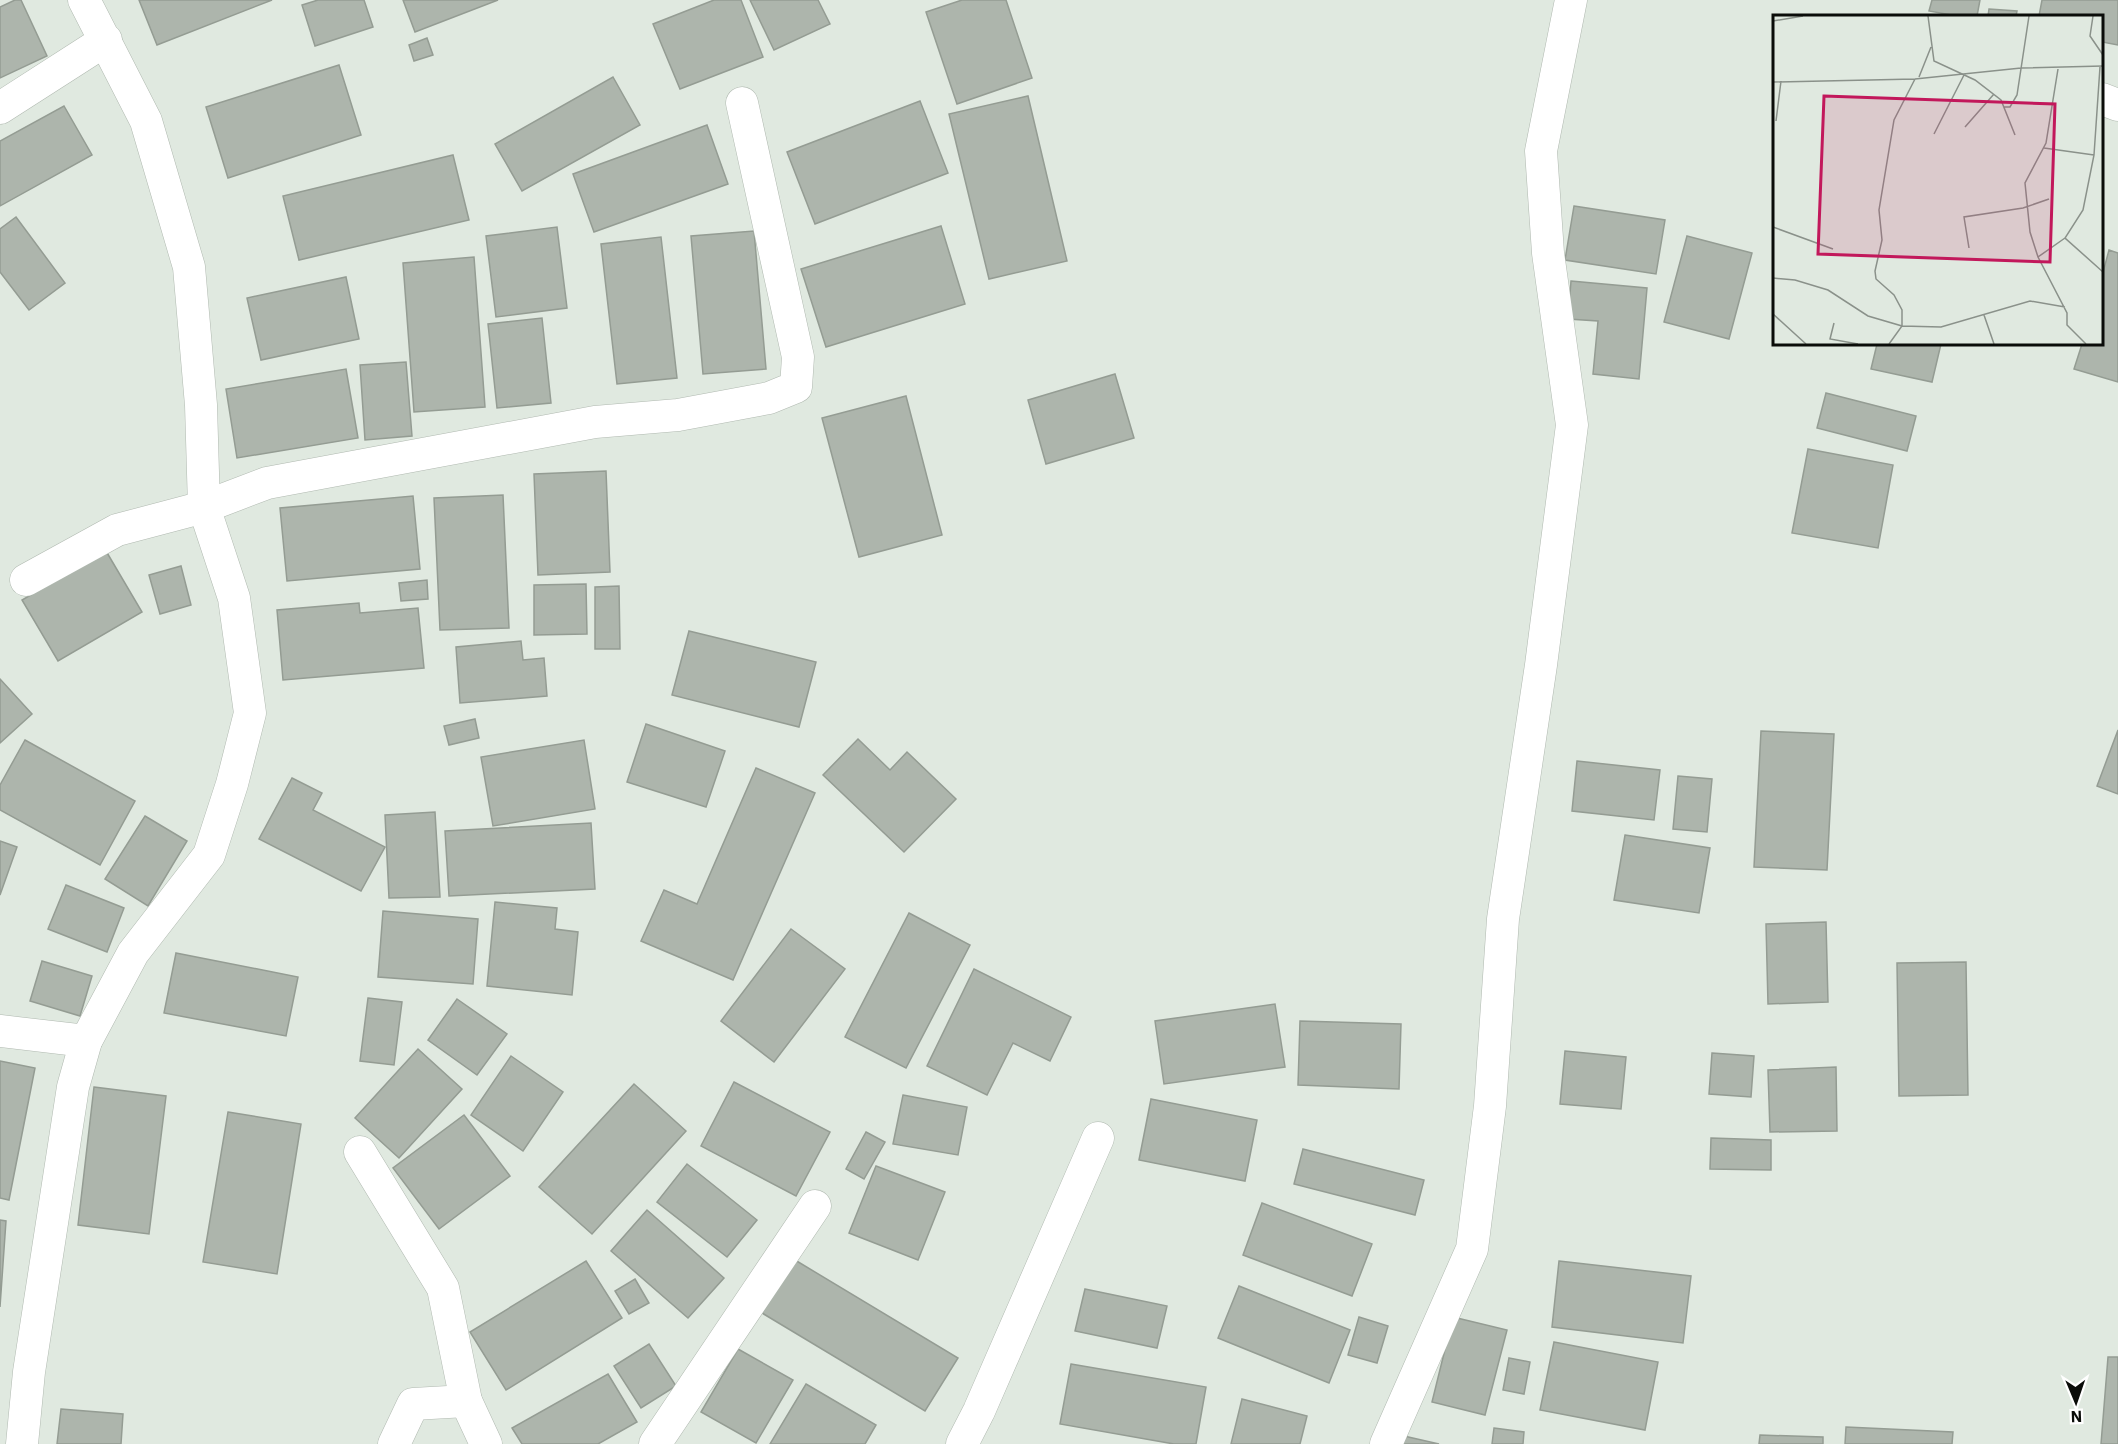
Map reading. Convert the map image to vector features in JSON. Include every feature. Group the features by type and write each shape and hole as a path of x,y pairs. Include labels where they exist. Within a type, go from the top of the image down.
{"street":[{"path":"22,1444 29,1372 73,1087 86,1041 133,953 209,855 232,784 250,713 234,598 204,507 201,405 189,267 146,122 84,0"},
{"path":"1386,1444 1472,1249 1490,1106 1503,919 1541,665 1572,425 1548,253 1541,151 1572,0"},
{"path":"0,108 106,40"},
{"path":"2103,99 2118,105"},
{"path":"26,580 117,530 204,507 267,483 595,422 701,411 769,398 796,387 798,357 742,103"},
{"path":"0,1031 86,1041"},
{"path":"962,1444 984,1400 1098,1138"},
{"path":"360,1152 443,1288 466,1401 486,1444"},
{"path":"655,1444 815,1206"},
{"path":"394,1444 413,1404 466,1401"}],"building":[{"path":"15,0 21,0 47,56 0,78 0,7"},
{"path":"139,0 272,0 157,45"},
{"path":"318,0 364,0 373,27 315,46 302,5"},
{"path":"403,0 498,0 415,32"},
{"path":"714,0 741,0 763,57 680,89 653,24"},
{"path":"750,0 818,0 830,24 774,50"},
{"path":"962,0 1006,0 1032,78 957,104 926,12"},
{"path":"1932,0 1980,0 1977,15 1951,15 1929,11"},
{"path":"2042,0 2118,0 2118,45 2103,42 2103,15 2039,15"},
{"path":"1989,9 2017,11 2016,15 1988,15"},
{"path":"427,38 433,55 414,61 409,45"},
{"path":"339,65 361,135 228,178 206,107"},
{"path":"613,77 640,125 522,191 495,144"},
{"path":"1028,96 1067,261 989,279 949,114"},
{"path":"920,101 948,173 815,224 787,152"},
{"path":"64,106 92,155 0,206 0,141"},
{"path":"707,125 728,184 594,232 573,174"},
{"path":"453,155 469,220 299,260 283,196"},
{"path":"1574,206 1665,220 1656,274 1565,260"},
{"path":"16,217 65,283 29,310 0,272 0,229"},
{"path":"941,226 965,304 826,347 801,269"},
{"path":"557,227 567,308 496,317 486,236"},
{"path":"754,231 766,369 703,374 691,236"},
{"path":"1687,236 1752,253 1729,339 1664,322"},
{"path":"661,237 677,378 617,384 601,244"},
{"path":"2109,250 2118,253 2118,382 2074,369 2082,345 2103,345 2103,272"},
{"path":"474,257 485,407 414,412 403,263"},
{"path":"346,277 359,339 261,360 247,298"},
{"path":"1571,281 1647,288 1639,379 1593,374 1598,321 1568,319"},
{"path":"542,318 551,403 497,408 488,324"},
{"path":"1877,345 1941,345 1932,382 1871,369"},
{"path":"406,362 412,436 365,440 360,365"},
{"path":"346,369 358,438 237,458 226,389"},
{"path":"1115,374 1134,438 1046,464 1028,400"},
{"path":"1826,393 1916,416 1907,451 1817,428"},
{"path":"906,396 942,535 859,557 822,418"},
{"path":"1808,449 1893,465 1878,548 1792,533"},
{"path":"606,471 610,572 538,575 534,474"},
{"path":"503,495 509,628 440,630 434,498"},
{"path":"413,496 420,569 287,581 280,508"},
{"path":"106,551 142,612 58,661 22,600"},
{"path":"181,566 191,605 160,614 149,575"},
{"path":"427,580 428,599 401,601 399,583"},
{"path":"586,584 587,634 534,635 534,585"},
{"path":"619,586 620,649 595,649 595,587"},
{"path":"359,603 360,613 418,608 424,668 283,680 277,610"},
{"path":"689,631 816,662 799,727 672,695"},
{"path":"521,641 523,660 544,658 547,696 460,703 456,647"},
{"path":"0,679 32,714 0,743"},
{"path":"475,719 479,738 449,745 444,726"},
{"path":"646,724 725,751 706,807 627,782"},
{"path":"2118,730 2118,794 2097,786"},
{"path":"1761,731 1834,734 1827,870 1754,867"},
{"path":"858,739 890,770 907,752 956,799 904,852 823,775"},
{"path":"25,740 135,801 100,865 0,810 0,785"},
{"path":"584,740 595,809 493,826 481,757"},
{"path":"1577,761 1660,770 1654,820 1572,811"},
{"path":"756,768 815,793 733,980 641,941 664,890 697,904"},
{"path":"1678,776 1712,779 1707,832 1673,829"},
{"path":"292,778 322,793 313,810 385,847 361,891 259,839"},
{"path":"435,812 440,897 389,898 385,815"},
{"path":"145,816 187,841 148,906 105,879"},
{"path":"591,823 595,889 449,896 445,831"},
{"path":"1625,835 1710,848 1699,913 1614,900"},
{"path":"0,841 17,847 0,895"},
{"path":"66,885 124,908 107,952 48,929"},
{"path":"495,902 557,908 555,929 578,932 572,995 487,986"},
{"path":"383,911 478,919 473,984 378,977"},
{"path":"909,913 970,945 906,1068 845,1037"},
{"path":"1826,922 1828,1002 1768,1004 1766,924"},
{"path":"791,929 845,969 774,1062 721,1021"},
{"path":"176,953 298,977 286,1036 164,1013"},
{"path":"42,961 92,976 80,1016 30,1001"},
{"path":"1966,962 1968,1095 1899,1096 1897,963"},
{"path":"974,969 1071,1017 1050,1061 1013,1043 987,1095 927,1066"},
{"path":"368,998 402,1002 394,1065 360,1061"},
{"path":"457,999 507,1034 477,1075 428,1040"},
{"path":"1275,1004 1285,1067 1164,1084 1155,1021"},
{"path":"1300,1021 1401,1024 1399,1089 1298,1085"},
{"path":"418,1049 462,1089 399,1158 355,1118"},
{"path":"1565,1051 1626,1057 1621,1109 1560,1104"},
{"path":"1712,1053 1754,1056 1751,1097 1709,1094"},
{"path":"511,1056 563,1092 523,1151 471,1115"},
{"path":"0,1061 35,1068 9,1200 0,1198"},
{"path":"1836,1067 1837,1131 1770,1132 1768,1070"},
{"path":"734,1082 830,1132 796,1196 701,1146"},
{"path":"634,1084 686,1131 592,1234 539,1187"},
{"path":"94,1087 166,1096 149,1234 78,1225"},
{"path":"903,1095 967,1107 958,1155 893,1144"},
{"path":"1151,1099 1257,1120 1245,1181 1139,1160"},
{"path":"228,1112 301,1124 277,1274 203,1262"},
{"path":"464,1115 510,1176 439,1229 393,1168"},
{"path":"866,1132 885,1142 864,1179 846,1169"},
{"path":"1711,1138 1771,1140 1771,1170 1710,1169"},
{"path":"1303,1149 1424,1180 1415,1215 1294,1184"},
{"path":"687,1164 757,1220 727,1257 657,1202"},
{"path":"876,1166 945,1192 918,1260 849,1233"},
{"path":"1262,1203 1372,1244 1352,1296 1243,1255"},
{"path":"647,1210 724,1278 688,1318 611,1251"},
{"path":"0,1220 6,1221 0,1307"},
{"path":"795,1260 958,1358 925,1411 762,1313"},
{"path":"586,1261 622,1318 506,1390 470,1332"},
{"path":"1559,1261 1691,1276 1683,1343 1552,1327"},
{"path":"635,1279 649,1303 629,1314 615,1291"},
{"path":"1239,1286 1350,1330 1329,1383 1218,1338"},
{"path":"1085,1289 1167,1306 1157,1348 1075,1331"},
{"path":"1359,1317 1388,1326 1377,1363 1348,1355"},
{"path":"1453,1317 1507,1330 1485,1415 1432,1402"},
{"path":"1554,1342 1658,1362 1645,1430 1540,1410"},
{"path":"649,1344 676,1386 641,1408 614,1366"},
{"path":"738,1349 793,1380 756,1443 701,1412"},
{"path":"2108,1357 2118,1357 2118,1444 2101,1444"},
{"path":"1509,1358 1530,1362 1524,1394 1503,1390"},
{"path":"1071,1364 1206,1387 1196,1444 1174,1444 1060,1424"},
{"path":"608,1374 637,1422 598,1444 522,1444 512,1428"},
{"path":"806,1384 876,1425 865,1444 770,1444"},
{"path":"1242,1399 1307,1416 1300,1444 1231,1444"},
{"path":"61,1409 123,1414 121,1444 57,1444"},
{"path":"1846,1427 1953,1432 1952,1444 1845,1444"},
{"path":"1494,1428 1524,1432 1523,1444 1492,1444"},
{"path":"1760,1435 1823,1437 1823,1444 1759,1444"},
{"path":"1404,1436 1439,1444 1402,1444"}]}
